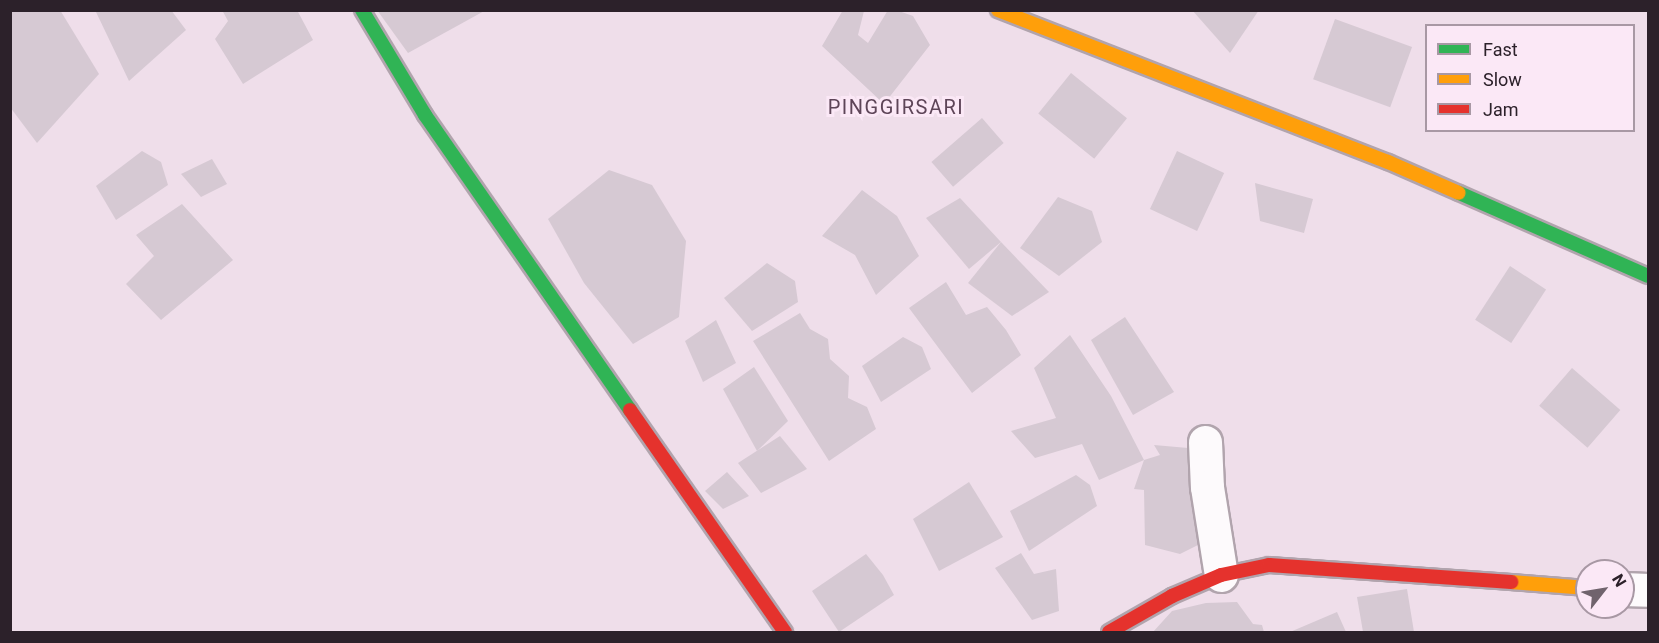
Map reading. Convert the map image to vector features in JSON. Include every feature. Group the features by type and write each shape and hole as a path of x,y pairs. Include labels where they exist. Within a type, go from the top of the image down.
{"street":[{"path":"362,10 425,115 785,633"},
{"path":"998,10 1389,162 1648,276"},
{"path":"1205,442 1207,487 1221,576"},
{"path":"1109,633 1172,596 1221,576 1269,566 1575,587"}],"building":[{"path":"10,10 60,10 99,74 37,143 10,107"},
{"path":"98,10 171,10 186,30 129,81 96,12"},
{"path":"222,10 297,10 313,40 243,84 215,39 228,21"},
{"path":"377,10 486,10 408,53"},
{"path":"843,10 864,11 858,35 868,43 888,10 896,10 913,16 930,45 884,104 822,46"},
{"path":"1192,10 1259,10 1230,53"},
{"path":"1335,19 1412,47 1390,107 1313,79"},
{"path":"1071,73 1127,118 1094,159 1038,113"},
{"path":"982,118 1004,143 953,187 931,162"},
{"path":"142,151 161,162 168,185 116,220 96,186"},
{"path":"1177,151 1224,173 1197,231 1150,209"},
{"path":"212,159 227,184 201,197 181,174"},
{"path":"609,170 652,185 686,241 679,317 633,344 584,283 548,219"},
{"path":"1255,183 1313,199 1304,233 1260,221"},
{"path":"862,190 897,216 919,256 876,295 855,255 822,236"},
{"path":"1058,197 1092,211 1102,242 1059,276 1020,248"},
{"path":"960,198 1001,242 969,269 926,218"},
{"path":"182,204 233,260 161,320 126,284 154,256 136,235"},
{"path":"1001,242 1049,292 1012,316 968,283"},
{"path":"767,263 795,281 798,302 752,331 724,298"},
{"path":"1510,266 1546,289 1511,343 1475,320"},
{"path":"946,282 966,315 987,307 1006,330 1021,355 972,393 909,308"},
{"path":"800,313 810,329 828,339 830,359 849,376 848,398 867,407 876,429 829,461 753,341"},
{"path":"1125,317 1174,392 1133,415 1091,340"},
{"path":"716,320 736,363 703,382 685,341"},
{"path":"1070,335 1111,396 1144,460 1099,480 1082,444 1035,458 1011,431 1056,418 1034,368"},
{"path":"903,337 922,347 931,369 881,402 862,366"},
{"path":"754,367 788,421 757,451 723,389"},
{"path":"1572,368 1620,410 1587,448 1539,406"},
{"path":"780,436 807,469 761,493 738,463"},
{"path":"1154,445 1188,448 1204,484 1204,542 1180,554 1145,545 1144,490 1134,489 1144,460 1160,455"},
{"path":"727,472 749,496 723,509 705,491"},
{"path":"1076,475 1090,485 1097,506 1029,551 1010,511"},
{"path":"969,482 1003,537 939,571 913,519"},
{"path":"1021,553 1034,574 1056,569 1059,611 1032,620 995,568"},
{"path":"866,554 883,575 894,595 839,632 812,591"},
{"path":"1407,589 1414,632 1363,632 1357,597"},
{"path":"1237,602 1253,624 1262,625 1264,632 1153,632 1172,611 1206,603"},
{"path":"1337,612 1346,632 1290,632"}],"traffic: fast":[{"path":"362,10 425,115 630,410"},
{"path":"1459,193 1648,276"}],"traffic: slow":[{"path":"998,10 1388,162 1459,193"},
{"path":"1511,582 1575,587"}],"traffic: jam":[{"path":"630,410 785,632"},
{"path":"1109,632 1172,596 1221,575 1269,565 1511,582"}],"district":[{"name":"PINGGIRSARI","path":"896,107"}]}
